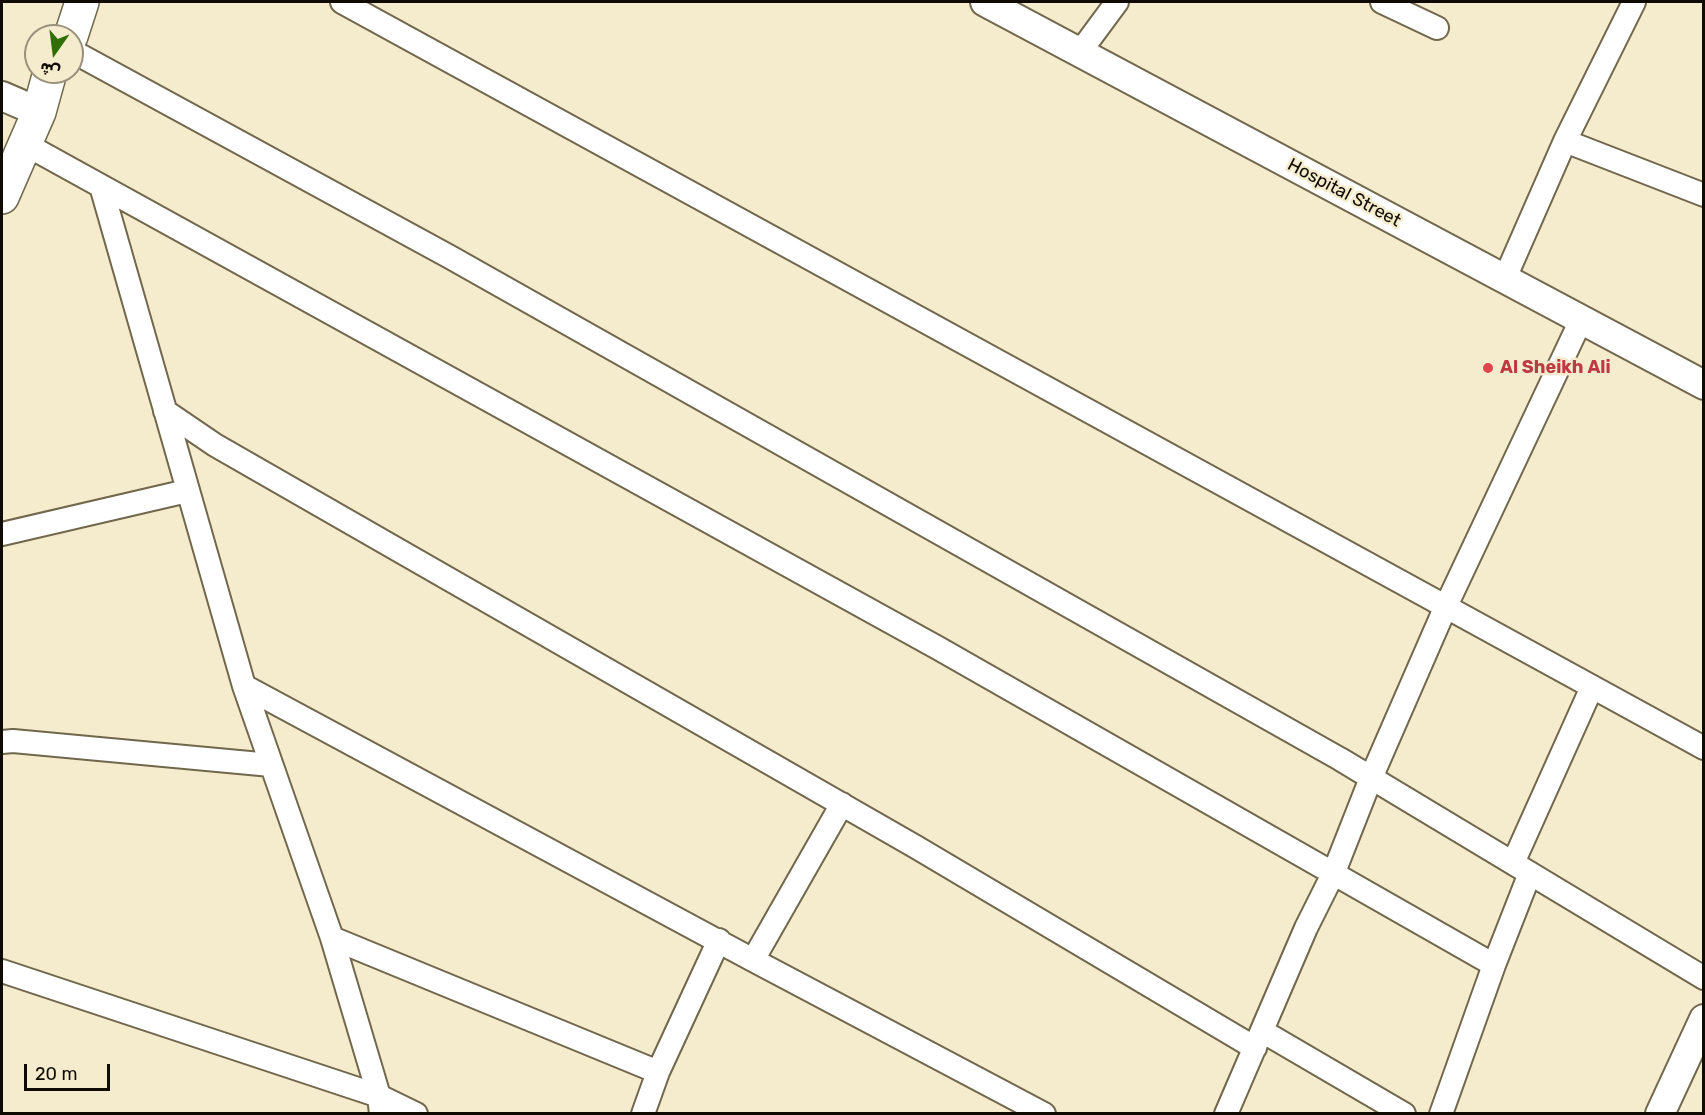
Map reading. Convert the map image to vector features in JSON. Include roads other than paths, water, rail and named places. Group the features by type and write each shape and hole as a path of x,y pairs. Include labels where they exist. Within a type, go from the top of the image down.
{"main road":[{"path":"62,24 68,2"},
{"path":"75,24 82,2"},
{"path":"2,197 39,112 47,84"}],"street":[{"path":"342,2 1704,748"},
{"name":"Hospital Street","path":"985,2 1704,385"},
{"path":"1080,52 1118,2"},
{"path":"1382,2 1437,28"},
{"path":"1505,278 1565,141 1634,2"},
{"path":"84,58 450,257 1371,778 1704,978"},
{"path":"2,96 39,112"},
{"path":"1565,141 1704,195"},
{"path":"25,144 938,648 1494,965"},
{"path":"101,186 244,686 332,938 380,1105"},
{"path":"1226,1113 1306,928 1334,872 1371,778 1446,606 1581,320"},
{"path":"165,411 215,445 842,804 1258,1039 1404,1113"},
{"path":"2,534 187,491"},
{"path":"244,686 753,960 1044,1113"},
{"path":"1442,1113 1494,965 1521,868 1592,687"},
{"path":"2,742 271,765"},
{"path":"753,960 842,804"},
{"path":"332,938 658,1072"},
{"path":"643,1113 658,1072 719,940"},
{"path":"2,971 380,1105 417,1113"},
{"path":"1660,1113 1704,1019"}],"place":[{"name":"Al Sheikh Ali","path":"1488,368"}]}
